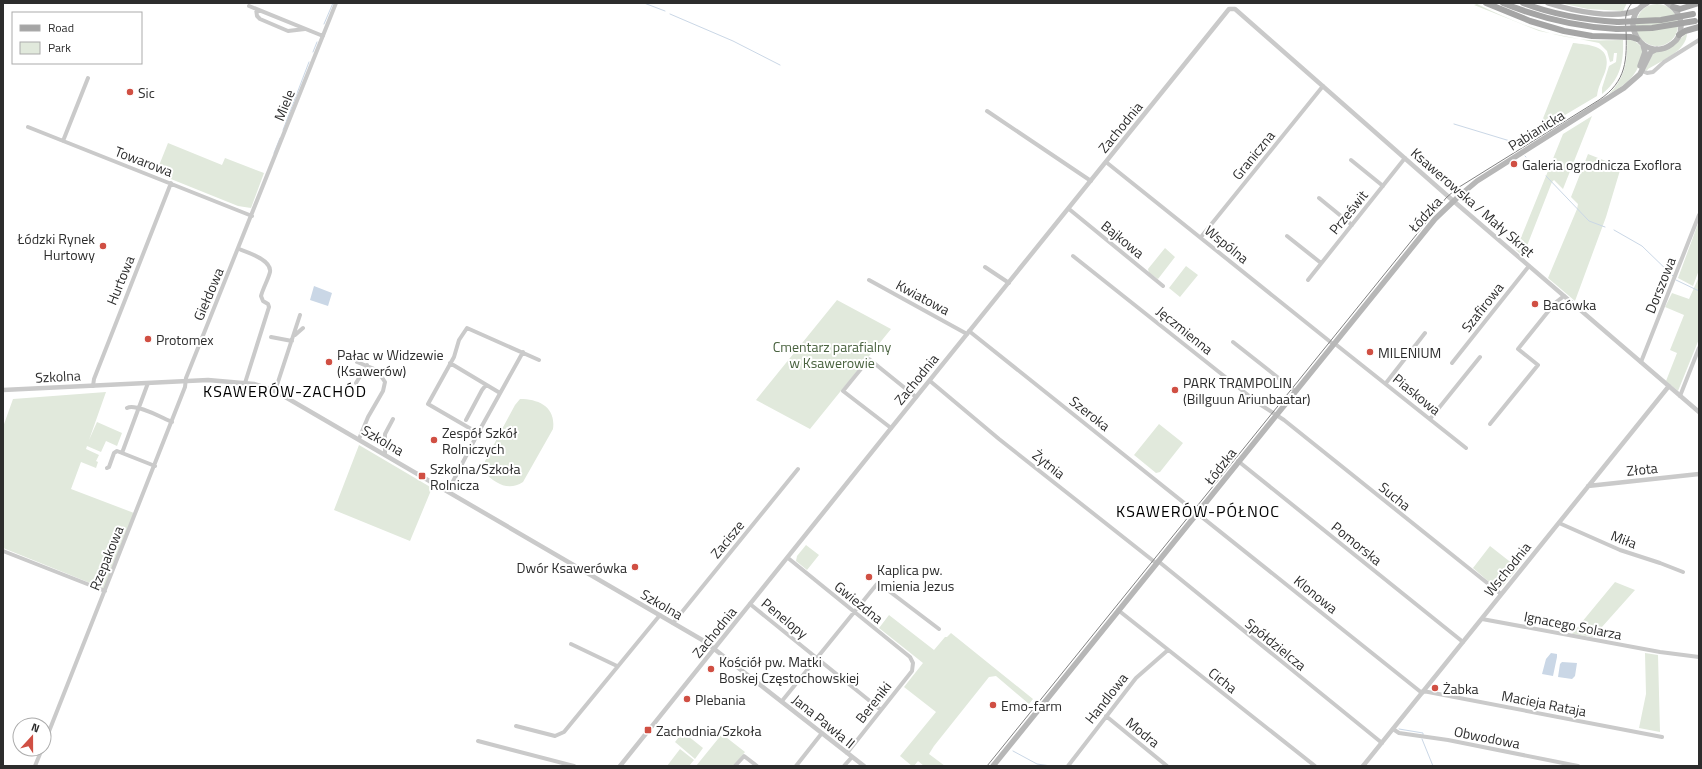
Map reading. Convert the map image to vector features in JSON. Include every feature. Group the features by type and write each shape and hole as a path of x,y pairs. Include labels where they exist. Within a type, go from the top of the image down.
{"main road":[{"path":"1486,3 1530,21 1564,31 1596,36 1633,37 1643,45 1657,49 1670,46 1679,35 1685,31 1699,27"},
{"path":"1503,3 1542,17 1562,22 1583,26 1617,29 1652,28 1697,20"},
{"path":"1523,3 1577,18 1618,22 1661,20 1696,13"},
{"path":"1548,3 1584,11 1621,14 1632,12 1647,3"},
{"path":"1667,3 1680,9 1699,3"},
{"path":"1673,7 1680,20 1681,28 1679,35"},
{"path":"1633,25 1634,18 1640,8"},
{"path":"1621,14 1629,18 1633,25 1637,39"},
{"name":"Pabianicka","path":"1633,81 1643,58 1645,50 1643,45"},
{"name":"Pabianicka","path":"1453,201 1480,179 1620,91 1633,81 1642,71 1650,53 1657,49"},
{"name":"Łódzka","path":"993,766 1432,222 1453,201"}],"street":[{"name":"Miele","path":"252,216 336,3"},
{"path":"249,6 323,36"},
{"path":"256,9 257,16 260,19 288,31 306,29"},
{"name":"Zachodnia","path":"620,766 1229,9 1232,9"},
{"name":"Ksawerowska / Mały Skręt","path":"1232,9 1240,14 1406,158 1453,201 1699,412"},
{"path":"1642,71 1648,73 1653,72 1664,62 1699,40"},
{"path":"64,141 88,78"},
{"name":"Graniczna","path":"1201,237 1323,86"},
{"path":"987,110 1091,181"},
{"name":"Towarowa","path":"28,127 252,216"},
{"name":"Prześwit","path":"1308,280 1406,158"},
{"path":"1351,160 1383,186"},
{"name":"Wspólna","path":"1106,162 1334,343"},
{"name":"Hurtowa","path":"93,386 96,372 171,183"},
{"path":"1319,198 1352,225"},
{"name":"Bajkowa","path":"1069,208 1163,286"},
{"name":"Dorszowa","path":"1641,362 1699,215"},
{"name":"Giełdowa","path":"186,381 252,216"},
{"path":"1287,236 1321,263"},
{"path":"239,248 255,255 265,262 269,266 270,271 261,296 269,307 245,383"},
{"name":"Jęczmienna","path":"1073,256 1258,403 1276,415"},
{"name":"Szafirowa","path":"1452,363 1529,266"},
{"path":"985,267 1009,283"},
{"name":"Kwiatowa","path":"869,280 968,332"},
{"path":"1490,424 1538,365 1518,349 1541,320 1564,296"},
{"path":"275,391 300,315"},
{"path":"292,339 303,328"},
{"path":"478,433 428,404 454,357 459,340 467,328 540,360"},
{"name":"Szeroka","path":"968,332 1197,513"},
{"path":"1386,383 1425,333"},
{"path":"271,337 292,339"},
{"path":"1233,342 1295,391"},
{"name":"Piaskowa","path":"1334,343 1466,448"},
{"path":"1680,396 1699,348"},
{"path":"448,491 523,352"},
{"path":"1430,419 1480,357"},
{"path":"891,428 843,390 869,359 916,397"},
{"path":"357,362 367,365 379,372 385,382 383,391 368,417 359,439"},
{"path":"450,363 500,393"},
{"path":"356,383 367,365"},
{"name":"Szkolna","path":"3,390 219,380 245,383 275,391 715,648"},
{"name":"Rzepakowa","path":"52,724 155,466 185,388 186,381"},
{"name":"Żytnia","path":"930,381 999,439 1157,562"},
{"path":"122,452 148,383"},
{"path":"466,420 486,385"},
{"name":"Wschodnia","path":"1363,766 1669,386"},
{"path":"127,408 129,406 138,408 172,422"},
{"name":"Sucha","path":"1276,415 1501,594"},
{"path":"385,454 385,434 393,419"},
{"path":"107,468 115,452 122,452 155,466"},
{"name":"Pomorska","path":"1238,461 1463,642"},
{"name":"Zacisze","path":"673,623 798,469"},
{"name":"Złota","path":"1588,486 1699,474"},
{"name":"Klonowa","path":"1197,513 1422,692"},
{"name":"Miła","path":"1559,523 1620,550 1683,572"},
{"path":"3,550 105,591"},
{"name":"Gwiezdna","path":"788,558 910,658 914,665"},
{"name":"Spółdzielcza","path":"1157,562 1382,743"},
{"path":"782,701 878,584 939,629"},
{"name":"Penelopy","path":"750,604 881,710"},
{"name":"Cicha","path":"1118,610 1315,766"},
{"path":"516,726 554,736 564,732 660,615"},
{"name":"Ignacego Solarza","path":"1482,619 1660,652 1699,657"},
{"path":"571,644 617,666"},
{"name":"Jana Pawła II","path":"715,648 864,766"},
{"name":"Handlowa","path":"1068,766 1141,673 1168,650"},
{"name":"Bereniki","path":"847,753 912,671 914,665"},
{"name":"Macieja Rataja","path":"1422,692 1662,737"},
{"name":"Modra","path":"1106,716 1167,766"},
{"name":"Obwodowa","path":"1393,729 1399,733 1422,736 1578,766"},
{"path":"796,766 822,733"},
{"path":"478,741 574,766"},
{"path":"735,766 744,756 757,766"},
{"path":"844,766 852,757"}],"green space":[{"path":"1560,3 1627,3 1623,11 1588,9"},
{"path":"1477,4 1517,22 1553,34 1539,31 1474,5"},
{"path":"1653,4 1661,4 1669,7 1675,13 1678,25 1675,37 1669,43 1661,46 1653,46 1645,43 1639,37 1636,29 1636,21 1639,13 1645,7"},
{"path":"1687,33 1683,45 1678,50 1647,71 1645,70 1654,52 1670,48"},
{"path":"1577,39 1623,40 1623,56 1620,70 1613,83 1602,94 1602,88 1609,66 1616,62 1617,53 1614,53 1613,61 1610,62 1607,51 1599,43"},
{"path":"1627,39 1636,42 1643,49 1639,65 1628,81 1609,94 1619,82 1624,69 1627,55"},
{"path":"1573,43 1599,48 1606,57 1607,63 1605,72 1597,96 1538,131"},
{"path":"1592,116 1563,189 1554,180 1552,182 1523,256 1516,250 1563,134"},
{"path":"168,143 222,165 225,158 264,173 251,208 238,206 156,173"},
{"path":"1588,154 1621,167 1606,217 1575,301 1548,278 1577,209 1578,204 1571,197"},
{"path":"1699,221 1699,270 1693,286 1678,278"},
{"path":"1165,248 1175,257 1158,279 1149,273 1148,269"},
{"path":"1186,266 1198,275 1180,297 1169,288"},
{"path":"1698,279 1699,339 1678,391 1666,381 1677,353 1670,350 1684,315 1665,307 1672,293 1689,299"},
{"name":"Cmentarz parafialny w Ksawerowie","path":"837,300 891,329 810,429 756,400"},
{"path":"106,392 89,440 97,422 122,433 117,446 106,441 101,452 87,446 86,449 99,455 96,461 98,462 96,468 81,462 71,489 134,513 105,589 3,548 3,427 13,399"},
{"path":"520,399 527,399 545,406 552,415 553,429 523,482 517,485 507,486 497,483 484,472 485,461 515,405"},
{"path":"1159,424 1183,443 1160,472 1156,473 1134,455"},
{"path":"359,445 432,488 410,541 334,510"},
{"path":"806,545 819,555 807,570 796,561 797,556"},
{"path":"1490,546 1518,568 1502,587 1496,588 1473,568"},
{"path":"1615,582 1635,590 1593,637 1572,634"},
{"path":"889,615 934,650 945,637 951,633 1033,699 1029,704 996,676 989,677 929,754 945,766 924,766 918,761 914,766 912,766 900,756 936,712 904,687 923,663 879,628"},
{"path":"1645,653 1658,655 1660,732 1639,728 1646,694"},
{"path":"683,732 703,748 695,759 675,742"},
{"path":"722,734 745,752 733,766 696,766"},
{"path":"680,749 694,760 689,766 667,766"}],"water":[{"path":"314,286 332,293 328,306 310,300"},
{"path":"1551,653 1557,654 1553,676 1542,674 1546,659"},
{"path":"1562,662 1577,663 1575,676 1572,679 1558,677 1560,664"}],"waterway":[{"path":"324,24 333,3"},
{"path":"644,3 665,11"},
{"path":"670,14 733,41 780,65"},
{"path":"313,52 317,42"},
{"path":"283,130 309,62"},
{"path":"1454,124 1510,141"},
{"path":"274,153 280,138"},
{"path":"1514,142 1518,146"},
{"path":"1546,176 1589,221 1605,227"},
{"path":"1614,230 1642,246 1673,276"},
{"path":"1676,280 1699,291"},
{"path":"1399,729 1423,733 1423,736"},
{"path":"1422,739 1433,766"},
{"path":"1013,751 1037,764 1051,766"}],"tram line":[{"path":"987,766 1446,198 1456,189 1599,100 1615,85 1620,77 1625,60 1626,18 1628,9 1632,3"}],"place":[{"name":"Sic","path":"130,92"},
{"name":"Galeria ogrodnicza Exoflora","path":"1514,164"},
{"name":"Łódzki Rynek Hurtowy","path":"103,246"},
{"name":"Bacówka","path":"1535,304"},
{"name":"Protomex","path":"148,339"},
{"name":"MILENIUM","path":"1370,352"},
{"name":"Pałac w Widzewie (Ksawerów)","path":"329,362"},
{"name":"PARK TRAMPOLIN (Billguun Ariunbaatar)","path":"1175,390"},
{"name":"Zespół Szkół Rolniczych","path":"434,440"},
{"name":"Szkolna/Szkoła Rolnicza","path":"422,476"},
{"name":"Dwór Ksawerówka","path":"635,567"},
{"name":"Kaplica pw. Imienia Jezus","path":"869,577"},
{"name":"Kościół pw. Matki Boskej Częstochowskiej","path":"711,669"},
{"name":"Żabka","path":"1435,688"},
{"name":"Plebania","path":"687,699"},
{"name":"Emo-farm","path":"993,705"},
{"name":"Zachodnia/Szkoła","path":"648,730"}],"district":[{"name":"KSAWERÓW-ZACHÓD","path":"285,391"},
{"name":"KSAWERÓW-PÓŁNOC","path":"1198,511"}]}
